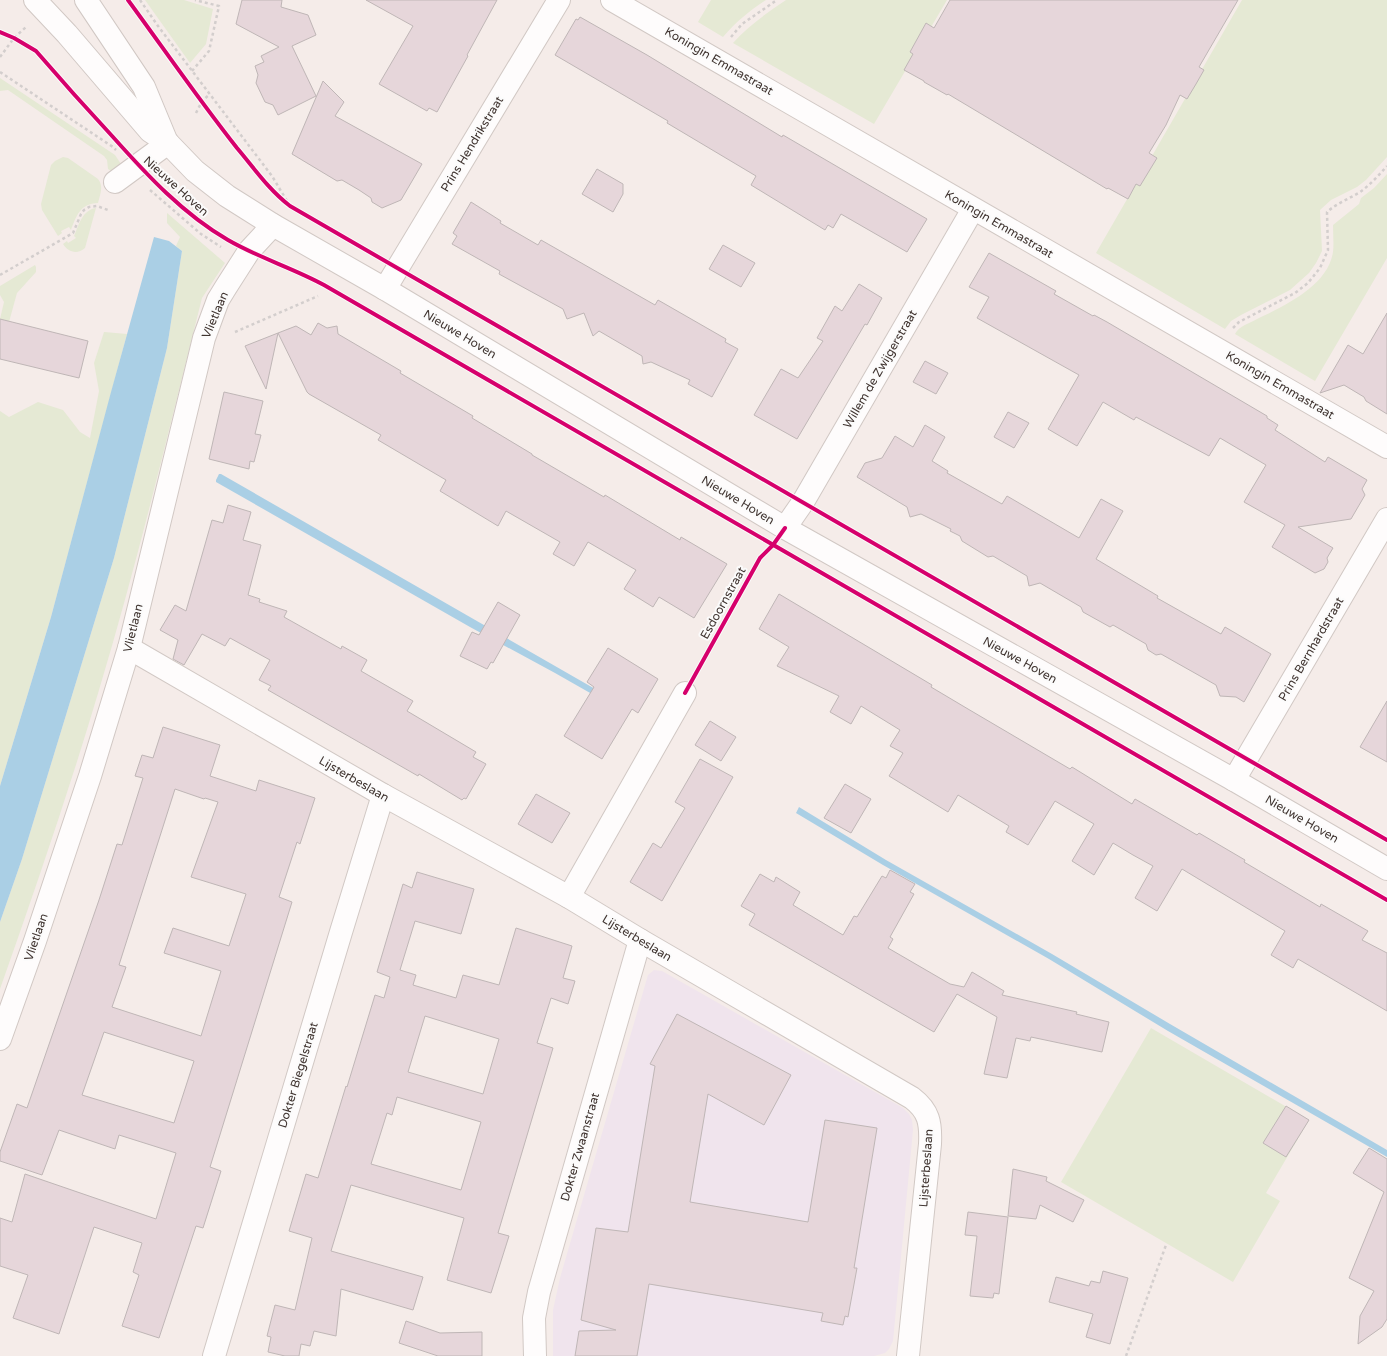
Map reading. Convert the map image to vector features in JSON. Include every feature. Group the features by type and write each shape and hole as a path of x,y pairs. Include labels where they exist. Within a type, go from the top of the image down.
{"street":[{"name":"Nieuwe Hoven","path":"35,0 67,34 150,131 168,143 196,171 227,196 273,225 385,289 785,528 1234,780 1387,869"},
{"name":"Nieuwe Hoven","path":"86,0 144,87 168,143"},
{"name":"Prins Hendrikstraat","path":"385,289 559,0"},
{"name":"Koningin Emmastraat","path":"612,0 1387,447"},
{"path":"115,182 168,143"},
{"name":"Willem de Zwijgerstraat","path":"785,528 804,502 973,209"},
{"name":"Vlietlaan","path":"0,1039 35,941 90,776 129,648 204,338 218,300 249,252 273,225"},
{"name":"Prins Bernhardstraat","path":"1234,780 1387,519"},
{"name":"Lijsterbeslaan","path":"129,648 383,795 569,897 905,1094 921,1105 929,1122 930,1137 908,1356"},
{"path":"569,897 685,693"},
{"name":"Dokter Biegelstraat","path":"214,1356 340,932 383,795"},
{"name":"Dokter Zwaanstraat","path":"535,1356 534,1318 539,1292 640,940"}],"path":[{"path":"140,0 272,176 290,206"},
{"path":"192,71 209,51 219,6 195,0"},
{"path":"717,60 728,40 742,24 777,0"},
{"path":"7,35 20,42"},
{"path":"196,113 202,101 210,94"},
{"path":"198,95 206,106"},
{"path":"1219,350 1230,331 1239,322 1296,293 1308,284 1320,268 1328,250 1328,212 1335,205 1360,192 1387,166"},
{"path":"278,197 290,206"},
{"path":"0,276 73,233 84,210 89,207 97,206 108,210"},
{"path":"230,334 318,296"},
{"path":"1126,1356 1166,1245"}],"shaded area":[{"path":"654,970 662,971 903,1108 909,1114 912,1120 913,1130 893,1341 885,1353 874,1356 553,1356 553,1310 560,1278 648,975"}],"green space":[{"path":"145,0 184,0 213,9 206,44 190,63"},
{"path":"711,0 766,0 743,17 723,37 698,22"},
{"path":"786,0 947,0 874,124 733,43 752,25"},
{"path":"1242,0 1387,0 1387,157 1366,180 1357,187 1331,200 1320,210 1322,251 1309,273 1290,290 1231,321 1225,329 1096,253"},
{"path":"0,78 115,155 123,167 113,172 108,169 107,160 104,156 8,90 0,91"},
{"path":"63,157 68,158 98,179 101,185 101,191 98,203 87,205 83,208 77,216 71,230 69,227 61,231 62,233 58,236 42,210 41,204 51,165"},
{"path":"1387,174 1387,258 1315,381 1235,334 1242,327 1292,301 1314,285 1323,275 1333,252 1333,225 1359,204 1361,198 1374,188"},
{"path":"96,208 85,248 76,252 70,251 63,244 76,238 74,236 84,215 91,209"},
{"path":"167,213 225,263 202,298 153,495 127,593 88,728 39,878 0,989 0,922 22,859 114,558 167,348 182,251 176,246 180,237 167,223"},
{"path":"35,265 36,272 17,293 9,322 0,319 4,302 0,295 0,286"},
{"path":"104,332 127,334 51,617 0,786 0,411 9,417 38,402 63,410 80,432 90,438 99,391 94,363"},
{"path":"1151,1028 1309,1120 1266,1193 1280,1201 1233,1282 1061,1182"}],"water":[{"path":"154,237 169,241 182,251 167,348 114,558 22,859 0,922 0,786 51,617"},
{"path":"219,474 616,701 613,706 470,627 216,482"},
{"path":"799,807 886,860 1052,954 1387,1150 1387,1157 1168,1031 1049,959 883,865 796,813"}],"building":[{"path":"242,0 282,0 281,7 308,15 316,35 292,46 316,96 278,115 273,105 265,102 256,83 258,75 255,66 264,62 261,56 279,47 236,24"},
{"path":"366,0 497,0 437,112 429,108 427,111 379,84 413,26"},
{"path":"950,0 1238,0 1199,67 1204,70 1196,84 1187,99 1180,95 1166,125 1149,153 1157,158 1140,186 1136,184 1128,199 1108,188 1107,189 948,94 947,95 904,70 913,54 910,52 926,23 934,28"},
{"path":"580,17 647,55 782,137 783,135 927,219 907,252 841,214 833,228 828,225 825,230 751,185 756,176 667,123 668,121 555,55 576,19 578,20"},
{"path":"323,81 344,102 335,116 422,164 401,200 382,208 372,202 371,198 359,190 342,180 337,181 292,154"},
{"path":"597,169 623,184 623,194 613,212 582,194"},
{"path":"471,202 501,221 500,223 538,245 541,240 655,305 658,300 726,339 725,342 738,349 712,397 688,384 690,380 651,362 643,364 642,356 599,331 593,336 584,313 567,319 563,309 499,274 500,271 452,244 457,236 453,233"},
{"path":"723,245 755,263 741,287 709,269"},
{"path":"989,253 1056,291 1054,294 1093,316 1094,315 1107,322 1267,416 1267,418 1278,425 1275,430 1325,462 1328,457 1367,480 1362,489 1365,495 1351,519 1298,527 1333,548 1327,558 1328,562 1324,569 1315,573 1272,547 1285,525 1244,502 1266,465 1220,438 1209,456 1136,417 1134,420 1103,402 1077,446 1048,429 1079,375 977,318 989,297 969,287"},
{"path":"859,284 882,298 797,439 754,415 781,369 798,378 823,341 817,338 835,306 842,311"},
{"path":"1387,313 1387,414 1366,401 1364,397 1344,385 1320,393 1348,345 1363,354"},
{"path":"0,319 88,341 79,378 0,359"},
{"path":"318,323 327,328 337,326 338,334 401,371 400,373 473,416 472,418 532,455 604,497 605,495 680,540 681,537 727,564 694,618 659,597 653,607 624,589 636,570 588,542 574,566 553,554 560,542 506,511 498,526 440,491 446,480 378,440 381,435 309,394 278,333 296,326 311,335"},
{"path":"278,333 266,389 245,346"},
{"path":"925,361 948,373 936,394 913,382"},
{"path":"224,392 263,401 255,434 261,435 254,462 250,461 249,469 209,459"},
{"path":"1008,412 1029,423 1014,448 994,437"},
{"path":"925,425 945,437 932,461 948,471 947,473 1002,504 1007,496 1079,538 1101,499 1123,511 1096,559 1158,596 1157,598 1221,634 1225,627 1271,654 1244,702 1236,697 1220,696 1216,685 1161,654 1156,655 1148,650 1146,644 1113,625 1110,627 1083,612 1081,607 1040,583 1029,586 1027,576 993,556 988,557 962,541 960,536 950,531 951,529 921,514 910,517 907,507 857,477 865,463 882,458 895,436 913,447"},
{"path":"228,505 251,512 243,540 261,545 248,595 260,599 259,602 287,611 284,617 341,649 342,646 367,660 361,671 413,701 407,711 476,752 473,757 486,764 466,799 464,798 462,800 419,774 418,776 268,690 271,686 259,680 270,660 230,638 225,646 202,634 184,665 173,659 178,640 160,630 175,605 186,611 212,520 223,523"},
{"path":"779,594 932,685 931,687 1070,769 1072,767 1132,804 1135,799 1197,835 1199,833 1245,860 1244,862 1320,907 1321,904 1368,931 1362,940 1387,953 1387,1011 1298,959 1293,968 1271,955 1285,931 1182,869 1157,911 1135,898 1153,866 1113,843 1094,875 1072,861 1094,824 1055,801 1028,845 1006,832 1009,826 958,795 948,812 889,776 903,753 890,746 900,730 861,706 851,724 830,712 839,696 777,666 789,647 759,629"},
{"path":"498,602 520,615 493,663 491,662 487,669 460,656 472,632 479,635"},
{"path":"608,648 658,679 638,713 632,709 602,759 564,736 594,687 587,682"},
{"path":"1387,701 1387,762 1360,747"},
{"path":"710,721 736,737 721,761 695,745"},
{"path":"163,727 220,745 210,776 256,791 259,780 315,798 300,844 297,842 279,897 292,902 210,1167 221,1171 203,1228 196,1226 159,1338 122,1326 139,1275 133,1272 142,1243 94,1227 59,1334 13,1318 28,1275 0,1266 0,1218 12,1222 25,1174 156,1219 176,1153 119,1135 115,1149 59,1130 42,1175 0,1161 0,1152 17,1104 27,1108 117,844 122,845 143,778 135,776 142,755 153,758","holes":["175,789 218,802 191,877 246,894 229,946 173,928 164,953 221,971 201,1036 112,1007 126,967 119,965","104,1032 194,1061 174,1123 82,1095"]},
{"path":"700,759 733,777 662,901 630,882 653,843 661,848 685,808 675,802"},
{"path":"845,784 871,799 851,833 824,818"},
{"path":"536,794 570,813 552,843 518,824"},
{"path":"890,870 915,884 910,892 914,894 890,937 893,939 888,948 950,984 964,987 972,972 1004,991 1002,995 1077,1012 1076,1014 1109,1022 1102,1052 1031,1037 1030,1041 1016,1038 1007,1078 984,1074 997,1017 957,994 934,1032 749,925 755,914 741,906 760,874 774,882 776,877 800,892 793,905 843,935 854,916 857,917 882,876 886,878"},
{"path":"417,872 474,889 461,934 415,921 400,970 416,975 413,985 456,998 463,975 499,985 516,928 572,946 563,978 575,981 568,1004 551,998 537,1043 553,1048 498,1233 509,1236 491,1293 447,1280 464,1218 351,1185 331,1251 423,1277 413,1310 341,1289 336,1336 314,1331 310,1346 301,1344 299,1356 285,1356 268,1352 271,1337 267,1336 275,1305 295,1310 312,1238 289,1231 306,1174 318,1178 375,995 384,998 390,977 377,972 403,884 412,888","holes":["425,1016 499,1039 483,1094 408,1072","397,1097 481,1122 461,1190 371,1164 387,1113 392,1115"]},
{"path":"677,1014 791,1075 764,1125 708,1094 690,1202 808,1222 825,1120 877,1128 854,1268 857,1268 848,1317 845,1316 843,1325 821,1321 823,1313 649,1284 637,1356 575,1356 579,1331 616,1330 581,1320 596,1228 628,1232 655,1066 650,1064"},
{"path":"1286,1106 1309,1120 1286,1157 1263,1143"},
{"path":"1369,1148 1387,1159 1387,1319 1382,1327 1358,1344 1360,1316 1374,1291 1349,1278 1384,1192 1353,1173"},
{"path":"1013,1169 1047,1177 1046,1181 1084,1200 1073,1222 1040,1205 1036,1219 1008,1216"},
{"path":"968,1212 1008,1217 999,1294 994,1293 993,1298 970,1296 977,1236 965,1235"},
{"path":"1103,1271 1128,1278 1110,1344 1086,1337 1093,1314 1049,1302 1056,1277 1089,1286 1091,1281 1100,1283"},
{"path":"406,1321 440,1333 482,1332 482,1356 438,1356 399,1343"}],"cycle path":[{"path":"128,0 195,93 237,148 268,186 290,206 1387,840"},
{"path":"0,32 14,38 36,51 152,179 181,206 212,230 252,252 324,285 1387,900"},
{"name":"Esdoornstraat","path":"685,693 760,558 773,545 785,528"}]}
